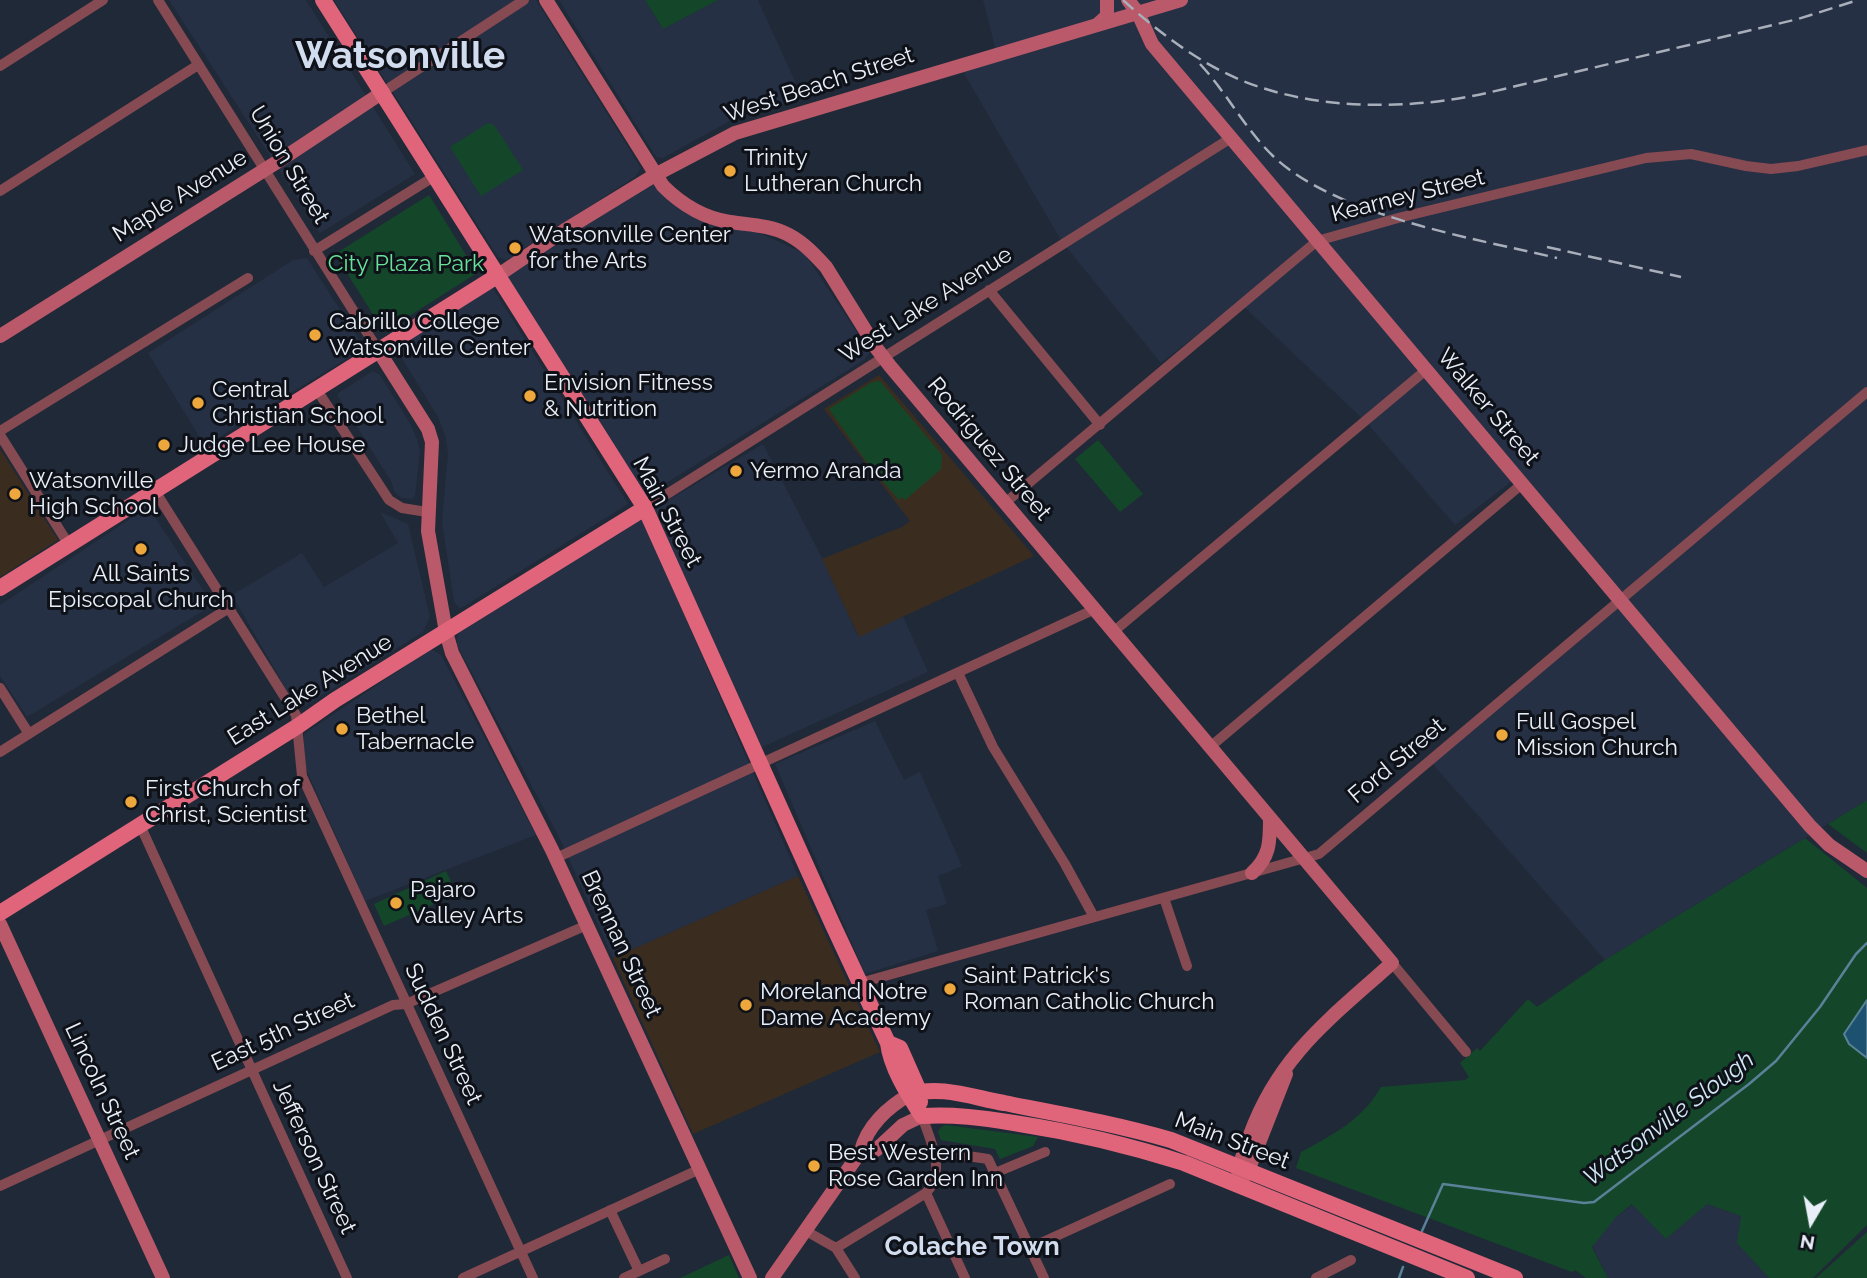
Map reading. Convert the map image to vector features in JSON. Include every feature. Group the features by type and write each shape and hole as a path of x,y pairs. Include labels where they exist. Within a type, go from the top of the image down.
{"main road":[{"name":"Main Street","path":"323,0 645,508 888,1042 889,1053 914,1093"},
{"path":"0,588 497,276"},
{"name":"East Lake Avenue","path":"0,913 335,700 645,508"},
{"name":"Main Street","path":"888,1042 900,1048 909,1068 922,1116 948,1114 973,1117 1073,1133 1141,1149 1184,1163 1467,1278"},
{"path":"909,1068 950,1092"},
{"name":"Main Street","path":"914,1093 950,1092 1115,1124 1171,1140 1516,1278"}],"street":[{"path":"0,66 103,0"},
{"name":"Union Street","path":"158,0 428,429 433,449 428,531 446,632"},
{"path":"383,92 524,0"},
{"name":"Rodriguez Street","path":"546,0 655,175 673,195 701,214 773,228 788,234 826,267 883,357 1466,1052"},
{"path":"1096,26 1107,16 1107,0"},
{"path":"1115,0 1121,6 1138,13"},
{"name":"Walker Street","path":"1128,0 1138,13 1152,44 1810,826 1829,845 1867,872"},
{"name":"West Beach Street","path":"497,276 565,230 655,175 748,128 1181,0"},
{"path":"0,191 198,65"},
{"name":"Maple Avenue","path":"0,336 265,170 383,92"},
{"name":"West Lake Avenue","path":"645,508 1231,138"},
{"name":"Kearney Street","path":"1005,503 1317,241 1398,218 1646,159 1691,154 1771,169 1798,166 1867,149"},
{"path":"314,251 435,176"},
{"path":"69,545 0,433 248,278"},
{"path":"989,290 1100,425"},
{"path":"1113,632 1426,370"},
{"path":"317,390 389,500 402,508 428,512"},
{"name":"Ford Street","path":"860,983 1319,854 1867,392"},
{"path":"1210,747 1522,484"},
{"path":"155,491 296,715 298,726"},
{"path":"0,752 229,608"},
{"path":"556,858 1093,610"},
{"name":"Brennan Street","path":"446,632 452,653 556,858 750,1278"},
{"path":"958,673 991,743 1094,917"},
{"path":"0,688 29,734"},
{"name":"Sudden Street","path":"298,726 302,776 533,1278"},
{"path":"1252,873 1264,862 1269,850 1270,819"},
{"name":"Jefferson Street","path":"140,825 348,1278"},
{"path":"1164,898 1187,966"},
{"name":"Lincoln Street","path":"0,923 163,1278"},
{"name":"East 5th Street","path":"0,1185 393,1005 406,1004 587,925"},
{"path":"1372,981 1375,960 1373,939"},
{"path":"1237,1185 1263,1104 1272,1086 1310,1036 1392,963"},
{"path":"772,1278 889,1107 914,1093"},
{"path":"836,1248 926,1193 935,1176 934,1152 922,1116 904,1125 876,1150 861,1151"},
{"path":"934,1152 988,1159 1044,1278"},
{"path":"995,1173 1045,1152"},
{"path":"463,1278 700,1169"},
{"path":"1030,1248 1170,1184"},
{"path":"926,1193 965,1278"},
{"path":"610,1210 639,1271"},
{"path":"806,1230 836,1248 855,1278"},
{"path":"624,1278 666,1259"},
{"path":"1315,1278 1351,1260"}],"shaded area":[{"path":"169,0 306,0 415,174 320,233"},
{"path":"334,0 536,0 641,168 635,177 506,260 498,257"},
{"path":"559,0 645,0 663,29 718,0 758,0 803,99 742,114 663,158 656,157"},
{"path":"983,0 1867,0 1867,800 1605,960 1430,761 1614,604 1512,481 1455,525 1367,423 1239,302 1161,363 1062,242 962,70 998,59"},
{"path":"651,178 670,200 752,230 804,253 870,352 864,360 642,498 500,276"},
{"path":"307,258 362,344 359,351 205,446 148,353 293,260"},
{"path":"492,287 628,504 459,608 454,602 442,521 448,454 446,438 438,417 395,347"},
{"path":"373,371 380,375 417,439 420,451 415,496 412,499 401,498 394,491 391,481 338,397 338,393"},
{"path":"879,375 1034,556 859,637 822,559 902,527 910,521 824,409"},
{"path":"763,444 821,556 858,636 903,616 928,672 762,747 650,511"},
{"name":"Watsonville High School","path":"0,449 58,540 0,577"},
{"path":"148,507 213,605 27,717 0,676 0,605"},
{"path":"639,511 798,876 613,958 560,839 457,645 458,633"},
{"path":"380,512 408,524 430,617 423,632 303,707 297,708 232,595 302,553 324,587 398,543"},
{"path":"431,649 441,655 536,835 365,901 302,760 304,734"},
{"path":"875,721 904,780 920,772 962,866 938,876 947,904 926,910 938,951 865,974 775,764"},
{"name":"Moreland Notre Dame Academy","path":"798,876 880,1052 693,1134 613,958"},
{"path":"1867,1000 1867,1058 1849,1044 1844,1034"},
{"path":"1633,1204 1666,1239 1706,1204 1741,1216 1738,1244 1769,1278 1608,1278 1589,1239"}],"green space":[{"path":"645,0 718,0 663,29"},
{"path":"488,123 494,125 523,170 481,196 450,147"},
{"name":"City Plaza Park","path":"429,195 477,273 384,332 335,254"},
{"path":"880,381 942,455 941,469 905,500 902,497 899,500 871,468 829,409 872,382"},
{"path":"1098,440 1143,494 1120,512 1075,459"},
{"path":"1867,800 1867,853 1828,824"},
{"path":"1805,838 1867,888 1867,1225 1813,1278 1769,1278 1737,1243 1741,1216 1707,1204 1666,1239 1632,1204 1615,1218 1592,1247 1608,1278 1586,1278 1575,1270 1572,1272 1296,1168 1301,1152 1356,1117 1381,1087 1465,1080 1469,1077 1460,1063 1477,1048 1480,1051 1528,999 1537,1007 1605,960"},
{"path":"446,871 457,894 384,926 374,904"},
{"path":"946,1125 1038,1137 1033,1146 1000,1159 995,1149 941,1140 938,1132"},
{"path":"1867,1232 1867,1278 1816,1278"},
{"path":"729,1255 739,1278 680,1278"}],"waterway":[{"name":"Watsonville Slough","path":"1422,1231 1443,1184 1584,1203 1594,1202 1776,1061 1867,943"},
{"name":"Watsonville Slough","path":"1399,1278 1403,1267"}],"railway":[{"path":"1123,0 1180,46 1243,81 1302,98 1364,105 1427,103 1487,93 1798,19 1858,0"},
{"path":"1200,64 1273,156 1300,177 1332,194 1407,222 1557,258"},
{"path":"1547,247 1681,277"}],"place":[{"name":"Trinity Lutheran Church","path":"730,171"},
{"name":"Watsonville Center for the Arts","path":"515,248"},
{"name":"Cabrillo College Watsonville Center","path":"315,335"},
{"name":"Envision Fitness & Nutrition","path":"530,396"},
{"name":"Central Christian School","path":"198,403"},
{"name":"Judge Lee House","path":"164,445"},
{"name":"Yermo Aranda","path":"736,471"},
{"name":"Watsonville High School","path":"15,494"},
{"name":"All Saints Episcopal Church","path":"141,549"},
{"name":"Bethel Tabernacle","path":"342,729"},
{"name":"Full Gospel Mission Church","path":"1502,735"},
{"name":"First Church of Christ, Scientist","path":"131,802"},
{"name":"Pajaro Valley Arts","path":"396,903"},
{"name":"Saint Patrick's Roman Catholic Church","path":"950,989"},
{"name":"Moreland Notre Dame Academy","path":"746,1005"},
{"name":"Best Western Rose Garden Inn","path":"814,1166"}],"district":[{"name":"Watsonville","path":"400,57"},
{"name":"Colache Town","path":"972,1247"}]}
